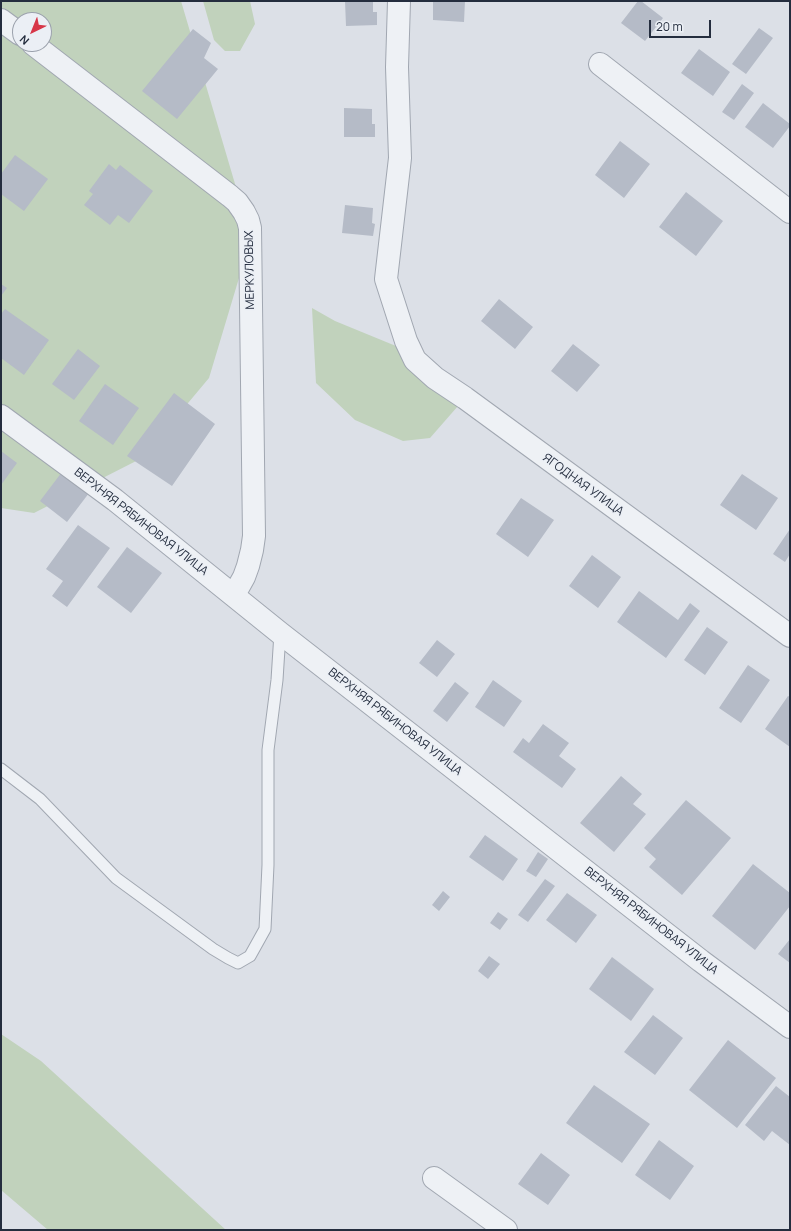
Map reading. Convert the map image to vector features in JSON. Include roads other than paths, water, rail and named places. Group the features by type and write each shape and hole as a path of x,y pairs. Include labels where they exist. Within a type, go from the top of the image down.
{"street":[{"name":"ЯГОДНАЯ УЛИЦА","path":"399,1 397,67 400,158 386,278 406,341 416,360 434,378 466,398 790,636"},
{"path":"1,20 12,28"},
{"name":"МЕРКУЛОВЫХ","path":"43,52 230,196 237,202 248,220 250,228 254,536 248,566 234,595"},
{"path":"600,64 790,212"},
{"name":"ВЕРХНЯЯ РЯБИНОВАЯ УЛИЦА","path":"1,416 115,500 280,633 702,961 790,1027"},
{"path":"434,1178 506,1230"}],"lane":[{"path":"1,769 40,799 116,878 213,949 238,963 250,956 265,929 268,865 268,750 277,680 280,633"}]}
